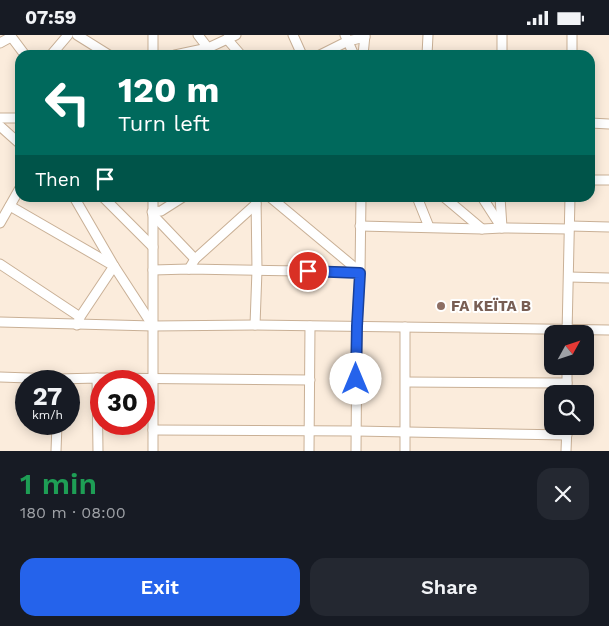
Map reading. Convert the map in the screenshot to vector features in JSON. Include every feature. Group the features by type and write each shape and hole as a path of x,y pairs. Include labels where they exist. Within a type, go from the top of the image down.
{"street":[{"path":"55,50 68,35"},
{"path":"77,35 101,50"},
{"path":"153,35 154,50"},
{"path":"198,35 208,48"},
{"path":"293,35 300,50"},
{"path":"427,50 428,35"},
{"path":"502,35 502,50"},
{"path":"572,35 572,50"},
{"path":"0,43 10,36 21,50"},
{"path":"328,50 346,38 365,36 364,50"},
{"path":"199,50 208,48 232,37 238,50"},
{"path":"346,38 352,50"},
{"path":"0,118 15,118"},
{"path":"595,123 609,124"},
{"path":"0,126 15,140"},
{"path":"595,180 609,180"},
{"path":"0,223 15,198"},
{"path":"77,202 114,266 153,326"},
{"path":"108,202 153,247"},
{"path":"153,202 153,370"},
{"path":"153,213 161,211 175,202"},
{"path":"189,269 195,259 255,202"},
{"path":"255,325 257,270 256,202"},
{"path":"276,202 360,273"},
{"path":"356,451 360,202"},
{"path":"419,202 429,227"},
{"path":"450,202 482,229"},
{"path":"485,202 502,228"},
{"path":"500,202 502,228"},
{"path":"567,325 570,202"},
{"path":"10,206 114,266"},
{"path":"153,213 195,259"},
{"path":"360,226 482,229 609,227"},
{"path":"0,264 79,321"},
{"path":"79,321 114,266"},
{"path":"153,269 360,273"},
{"path":"569,277 609,277"},
{"path":"0,322 79,321 153,326 357,326 544,331"},
{"path":"309,451 310,326"},
{"path":"405,327 405,451"},
{"path":"594,331 609,330"},
{"path":"406,382 567,383 567,375"},
{"path":"0,377 15,378"},
{"path":"155,379 310,380"},
{"path":"155,430 544,431"},
{"path":"56,451 57,435"},
{"path":"98,435 98,451"},
{"path":"153,435 153,451"},
{"path":"566,451 567,435"}],"place":[{"name":"FA KEÏTA B","path":"441,306"}],"route":[{"path":"308,271 360,273 356,379"}]}
